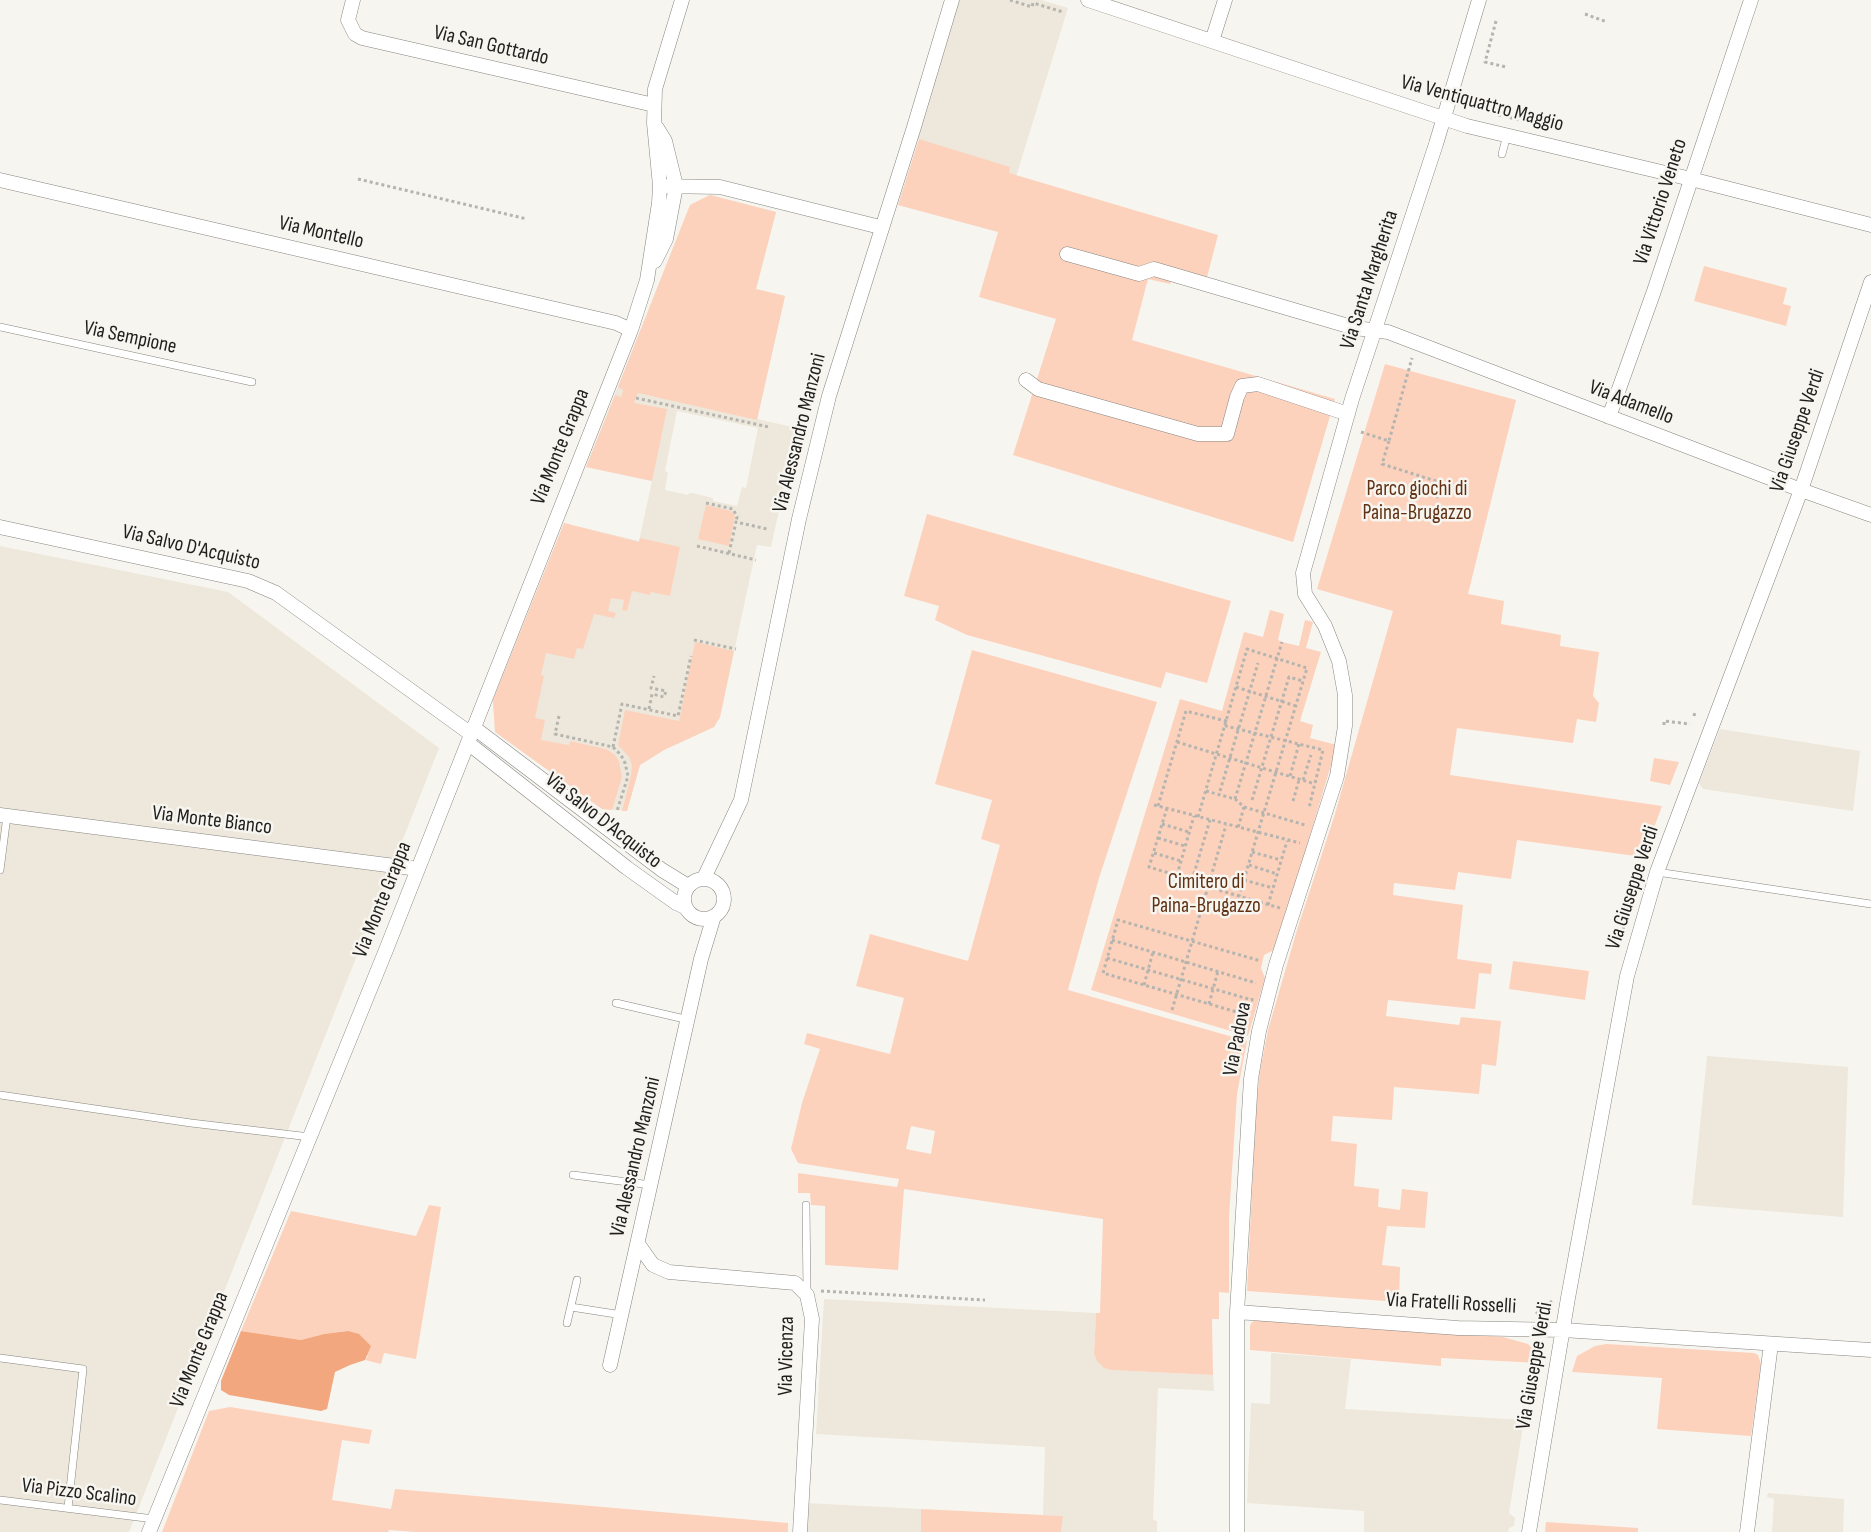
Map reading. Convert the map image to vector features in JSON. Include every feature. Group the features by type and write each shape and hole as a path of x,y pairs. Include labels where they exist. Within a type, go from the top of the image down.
{"street":[{"name":"Via San Gottardo","path":"353,0 348,20 355,34 362,38 654,105"},
{"name":"Via Monte Grappa","path":"647,280 656,231 660,186 654,123 655,89 682,0"},
{"name":"Via Alessandro Manzoni","path":"704,878 741,800 799,519 829,396 880,227 914,127 951,0"},
{"name":"Via Ventiquattro Maggio","path":"1088,0 1467,126 1691,179 1871,225"},
{"path":"1212,41 1225,0"},
{"name":"Via Santa Margherita","path":"1303,573 1348,414 1479,0"},
{"name":"Via Vittorio Veneto","path":"1609,417 1751,0"},
{"name":"Via Monte Grappa","path":"152,1526 418,869 631,330 647,280 666,239 676,186 665,141 654,123"},
{"name":"Via Montello","path":"0,180 616,323 631,330"},
{"path":"660,186 720,187 880,227"},
{"name":"Via Adamello","path":"1067,254 1139,274 1154,269 1355,328 1388,332 1871,515"},
{"name":"Via Giuseppe Verdi","path":"1528,1532 1627,976 1657,872 1801,490 1871,282"},
{"path":"1026,380 1038,389 1198,434 1227,434 1237,396 1242,387 1258,384 1348,414"},
{"name":"Via Salvo D'Acquisto","path":"0,527 248,580 276,592 471,734 662,870 688,886"},
{"name":"Via Padova","path":"1237,1532 1237,1312 1251,1079 1259,1031 1276,965 1337,776 1345,726 1345,695 1339,661 1324,626 1305,594 1303,573"},
{"name":"Via Salvo D'Acquisto","path":"471,734 627,868 690,912"},
{"name":"Via Monte Bianco","path":"4,815 418,869"},
{"path":"704,878 718,884 724,900 721,909 714,916 705,919 690,912 684,896 688,886 695,880 704,878"},
{"name":"Via Alessandro Manzoni","path":"690,912 699,924 701,959"},
{"name":"Via Alessandro Manzoni","path":"610,1365 701,959 714,916"},
{"name":"Via Vicenza","path":"638,1244 653,1264 669,1272 795,1283 807,1292 812,1319 800,1532"},
{"name":"Via Fratelli Rosselli","path":"1237,1312 1458,1328 1563,1329 1871,1350"},
{"path":"1747,1532 1771,1344"}],"lane":[{"path":"1502,154 1507,135"},
{"name":"Via Sempione","path":"0,327 252,382"},
{"path":"0,870 4,815"},
{"path":"1657,872 1871,904"},
{"path":"616,1003 689,1020"},
{"path":"0,1095 191,1123 309,1137"},
{"path":"573,1175 651,1185"},
{"path":"806,1205 807,1292"},
{"path":"567,1323 577,1280"},
{"path":"571,1307 622,1315"},
{"path":"0,1358 83,1369 68,1508"},
{"name":"Via Pizzo Scalino","path":"0,1500 68,1508 152,1526"}],"path":[{"path":"1010,0 1032,7 1033,3 1063,12"},
{"path":"1585,14 1607,22"},
{"path":"1496,21 1485,62 1506,67"},
{"path":"1497,115 1549,126 1547,133"},
{"path":"358,179 527,219"},
{"path":"1412,358 1382,464 1442,483 1437,498"},
{"path":"636,398 769,427"},
{"path":"1361,432 1389,441"},
{"path":"706,503 733,509 737,517 729,553"},
{"path":"736,522 766,529"},
{"path":"697,546 756,560"},
{"path":"694,640 736,649"},
{"path":"1235,799 1282,642"},
{"path":"1177,875 1185,846 1206,791 1247,649 1307,668 1239,896"},
{"path":"613,747 622,704 678,716 691,656"},
{"path":"1220,791 1257,663"},
{"path":"649,710 652,694 664,697 666,691 651,688 654,676"},
{"path":"1252,800 1289,677 1303,681"},
{"path":"1236,687 1296,706"},
{"path":"1206,791 1235,799 1244,807 1305,825 1300,844 1156,806 1186,711 1226,721"},
{"path":"559,716 555,734 613,747 626,763 628,776 617,811"},
{"path":"1226,721 1226,726 1323,750 1307,814"},
{"path":"1664,725 1664,721 1690,724"},
{"path":"1177,742 1315,784"},
{"path":"1290,776 1299,744"},
{"path":"1293,801 1311,755"},
{"path":"1238,828 1244,807"},
{"path":"1167,808 1149,867 1287,911"},
{"path":"1192,880 1210,820"},
{"path":"1162,824 1190,832"},
{"path":"1172,1010 1226,825"},
{"path":"1158,838 1185,846"},
{"path":"1268,905 1287,841"},
{"path":"1252,852 1281,860"},
{"path":"1154,853 1181,861"},
{"path":"1249,865 1277,874"},
{"path":"1244,880 1273,888"},
{"path":"1112,940 1257,982 1247,1015 1103,973 1112,940 1118,920 1262,962"},
{"path":"1143,984 1153,952"},
{"path":"1107,958 1252,1000"},
{"path":"1209,1004 1219,970"},
{"path":"807,1292 985,1300"},
{"path":"1531,1316 1548,1306 1554,1295"}],"shaded area":[{"path":"955,0 1041,0 1068,8 999,232 898,205 919,139 914,137"},
{"path":"710,195 776,212 756,289 785,296 757,419 797,428 771,547 757,545 720,717 714,727 664,750 640,765 627,811 602,809 495,732 493,700 564,523 639,541 652,481 586,467 690,205","holes":["689,224 638,393 609,464 596,459","677,411 758,428 746,488 742,487 737,506 713,501 713,498 692,493 688,495 665,490 668,472 665,471"]},
{"path":"0,546 228,592 439,748 129,1532 0,1532"},
{"path":"1720,729 1860,751 1853,811 1703,789 1699,783"},
{"path":"1707,1056 1848,1067 1843,1217 1692,1205"},
{"path":"824,1299 1096,1313 1094,1354 1105,1368 1213,1375 1214,1391 1158,1388 1153,1520 1157,1521 1157,1532 1061,1532 1063,1516 1043,1515 1045,1447 816,1434"},
{"path":"241,1331 301,1340 348,1331 359,1334 371,1346 365,1360 335,1372 327,1409 321,1411 229,1395 221,1390 221,1381"},
{"path":"1271,1353 1351,1359 1345,1409 1524,1420 1509,1513 1515,1518 1514,1526 1509,1528 1508,1532 1364,1532 1364,1511 1247,1503 1251,1403 1270,1404"},
{"path":"1768,1493 1844,1499 1843,1532 1772,1532 1774,1499 1767,1497"},
{"path":"806,1503 921,1509 921,1532 804,1532"}],"green space":[{"path":"919,139 1010,167 1009,173 1218,235 1206,281 1173,273 1170,284 1148,279 1132,340 1335,399 1293,542 1013,455 1056,319 979,297 998,232 898,205"},
{"path":"710,195 776,212 756,289 785,296 757,420 638,393 634,403 667,409 652,481 586,467 615,395 621,397 623,390 618,387 690,205"},
{"path":"1704,266 1787,288 1783,304 1791,306 1786,326 1694,301"},
{"name":"Parco giochi di Paina-Brugazzo","path":"1385,364 1516,400 1468,594 1504,601 1501,624 1561,635 1560,646 1599,652 1593,696 1599,703 1596,722 1577,719 1573,743 1457,728 1450,775 1662,806 1643,857 1517,840 1511,879 1458,872 1455,890 1394,883 1393,895 1463,905 1457,959 1492,964 1491,974 1479,973 1475,1009 1388,1000 1386,1016 1459,1025 1461,1017 1501,1021 1496,1066 1482,1064 1479,1094 1394,1087 1392,1120 1333,1116 1331,1141 1357,1144 1354,1186 1379,1189 1378,1207 1400,1210 1402,1189 1428,1192 1425,1228 1387,1226 1382,1265 1400,1267 1399,1302 1247,1291 1256,1109 1268,1030 1297,930 1334,817 1393,611 1317,589"},
{"path":"706,505 731,511 735,516 729,546 698,539"},
{"path":"927,514 1231,601 1207,683 1166,672 1161,688 967,635 935,620 939,606 904,596"},
{"path":"564,523 639,542 640,538 680,547 670,596 632,591 627,611 622,610 624,600 611,598 608,611 616,613 614,618 594,614 583,649 577,648 574,659 546,653 541,675 544,676 535,718 545,720 541,740 569,745 570,741 606,749 615,755 619,761 622,777 612,810 602,809 495,732 493,700"},
{"name":"Cimitero di Paina-Brugazzo","path":"1270,610 1284,614 1278,640 1282,642 1299,646 1305,620 1313,622 1306,648 1321,652 1300,721 1313,725 1310,738 1337,745 1276,949 1264,955 1261,968 1265,978 1248,1036 1091,990 1180,699 1222,711 1244,632 1263,637"},
{"path":"695,642 734,651 720,717 714,727 664,750 640,765 627,811 622,811 632,765 629,757 618,745 625,710 679,721"},
{"path":"972,650 1157,702 1099,878 1068,990 1247,1041 1237,1094 1229,1217 1229,1293 1219,1292 1219,1319 1212,1319 1213,1375 1112,1370 1104,1368 1097,1361 1094,1354 1096,1313 1100,1313 1103,1219 904,1189 898,1270 825,1265 825,1206 811,1205 810,1193 798,1193 798,1173 897,1187 899,1179 798,1163 791,1149 802,1103 820,1049 804,1044 807,1033 890,1054 904,998 856,986 870,934 968,961 1000,845 981,839 992,800 935,784","holes":["911,1126 935,1131 931,1154 906,1149"]},
{"path":"1654,758 1679,762 1670,785 1650,781"},
{"path":"1513,961 1589,971 1585,1000 1509,989"},
{"path":"429,1205 441,1207 416,1359 384,1353 381,1364 365,1360 368,1356 348,1331 301,1340 241,1331 291,1211 416,1236"},
{"path":"1257,1319 1503,1337 1528,1344 1537,1354 1540,1363 1441,1358 1441,1366 1250,1350 1250,1326"},
{"path":"1606,1344 1758,1355 1761,1364 1751,1436 1657,1429 1662,1378 1572,1372 1577,1356 1595,1346"},
{"path":"230,1407 372,1430 369,1444 342,1440 332,1500 391,1509 395,1489 788,1523 788,1532 416,1532 389,1530 388,1532 162,1532 209,1411"},
{"path":"921,1509 1063,1516 1061,1532 921,1532"},
{"path":"1546,1522 1638,1528 1638,1532 1545,1532"}]}
